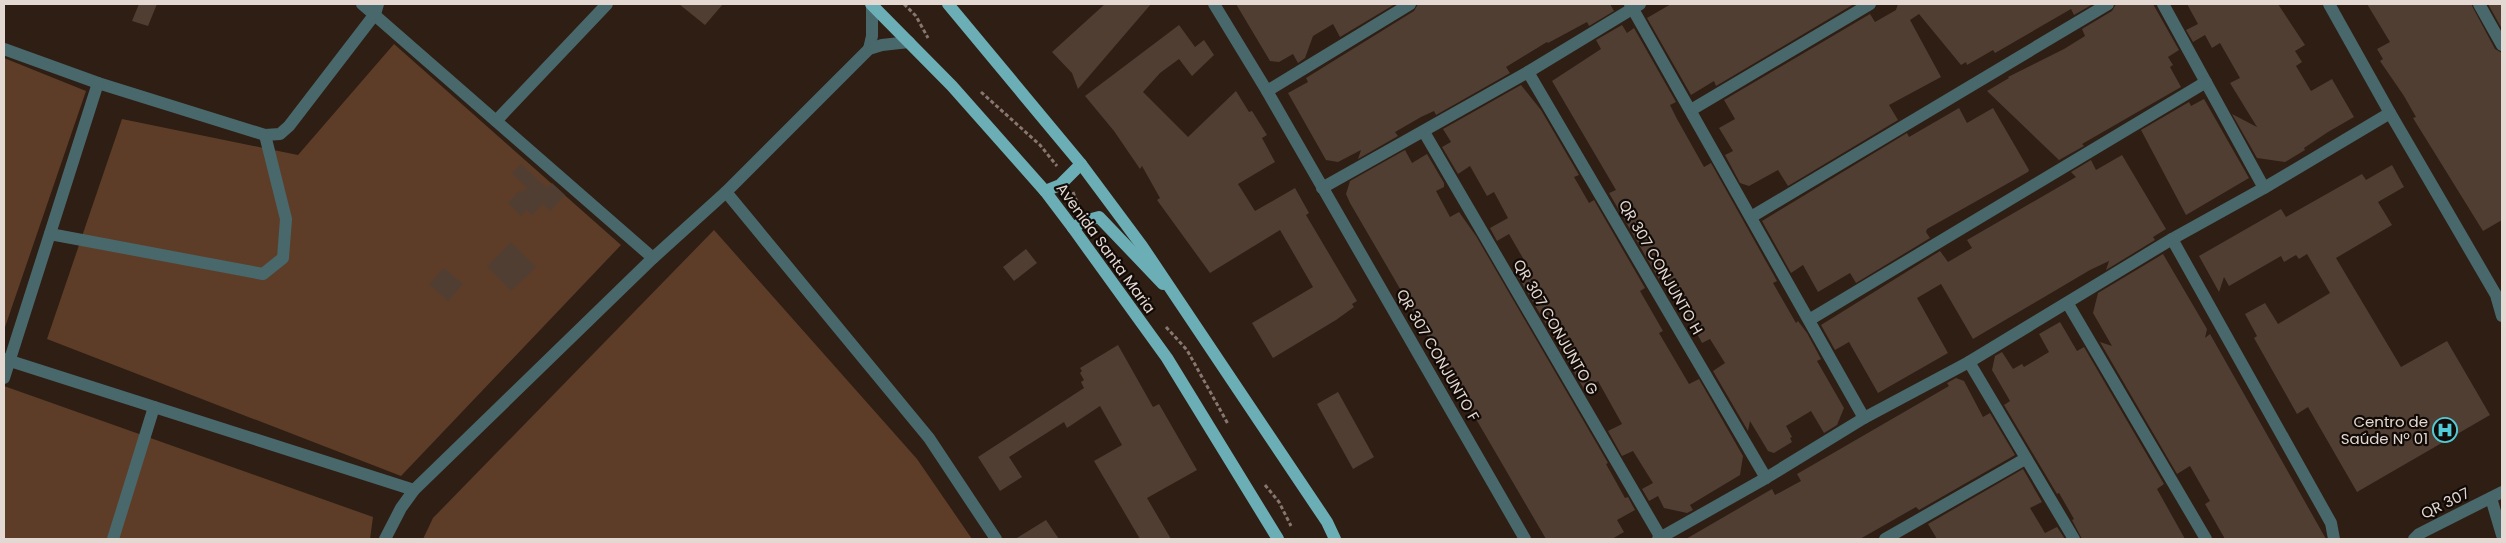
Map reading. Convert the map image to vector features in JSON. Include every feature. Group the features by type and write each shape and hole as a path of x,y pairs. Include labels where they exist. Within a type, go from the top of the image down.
{"main road":[{"name":"Avenida Santa Maria","path":"872,4 952,86 1044,191 1073,228 1166,358 1278,539"},
{"name":"Avenida Santa Maria","path":"950,5 1081,164 1177,295 1327,522 1335,539"},
{"path":"1044,191 1060,184 1081,164"},
{"path":"1073,228 1084,221 1099,217 1108,224 1154,276 1177,295"}],"street":[{"path":"362,4 376,9 496,121 653,258"},
{"path":"496,121 607,4"},
{"path":"385,539 401,508 414,490 653,258 726,192 869,49 872,36 872,4"},
{"name":"QR 307 CONJUNTO F","path":"1214,4 1267,91 1525,539"},
{"path":"1267,91 1410,4"},
{"path":"1691,110 1870,4"},
{"path":"1750,217 2108,4"},
{"path":"2164,4 2264,188"},
{"path":"2329,4 2390,113 2499,293 2502,316"},
{"path":"2479,4 2502,45"},
{"path":"1322,188 1528,72 1634,5 1750,217 1864,418"},
{"path":"4,49 98,83 265,135 280,134 289,126 376,9"},
{"path":"869,49 909,42"},
{"name":"QR 307 CONJUNTO H","path":"1528,72 1766,478"},
{"path":"1809,320 2206,82"},
{"path":"4,378 6,360 50,234 98,83"},
{"path":"1659,539 1766,478 1864,418 1969,362 2068,304 2172,239 2264,188 2390,113"},
{"name":"QR 307 CONJUNTO G","path":"1424,132 1659,539"},
{"path":"50,234 263,274 283,258 286,219 265,135"},
{"path":"726,192 929,438 996,539"},
{"path":"2172,239 2331,523 2334,539"},
{"path":"2068,304 2206,539"},
{"path":"6,360 414,490"},
{"path":"1969,362 2074,539"},
{"path":"114,539 154,407"},
{"path":"1885,539 2025,459"},
{"name":"QR 307","path":"2414,539 2419,534 2497,495 2502,535"}],"shaded area":[{"path":"394,44 621,245 401,476 47,339 122,119 298,155"},
{"path":"4,58 86,91 4,330"},
{"path":"714,230 917,459 972,539 423,539 433,518"},
{"path":"4,386 373,517 370,539 4,539"}],"building":[{"path":"139,4 157,4 148,26 132,21"},
{"path":"679,4 723,4 705,25"},
{"path":"1105,4 1151,4 1078,89 1072,73 1052,52"},
{"path":"1236,4 1395,4 1340,37 1333,24 1313,36 1305,58 1298,63 1293,54 1279,62 1270,61"},
{"path":"1418,4 1610,4 1614,11 1589,26 1587,22 1547,42 1506,67 1510,73 1436,115 1434,111 1421,117 1395,132 1398,136 1358,159 1361,150 1338,162 1326,160 1288,93 1308,82 1306,78 1414,11"},
{"path":"1671,4 1854,4 1716,86 1714,81 1691,95 1647,18"},
{"path":"1898,4 2093,4 2074,15 2071,9 1995,53 1993,50 1967,65 1966,62 1961,65 1919,14 1910,20 1941,77 1889,105 1898,120 1788,186 1778,170 1749,186 1740,183 1725,155 1733,151 1719,128 1735,119 1724,100 1870,14 1875,22 1896,10"},
{"path":"2116,4 2153,4 2179,50 2168,57 2173,65 2170,67 2181,87 2082,144 2084,146 2059,160 1987,91 2008,77 2064,49 2085,36 2082,29 2112,11"},
{"path":"2187,4 2278,4 2305,45 2295,51 2302,62 2296,66 2311,91 2332,79 2354,117 2328,132 2304,148 2305,150 2285,162 2257,158 2232,114 2257,127 2230,83 2240,78 2220,43 2212,48 2205,35 2193,42 2186,30 2198,24"},
{"path":"2367,4 2471,4 2495,49 2502,53 2502,220 2483,231 2413,118 2416,117 2404,96 2380,61 2383,59 2377,49 2390,42"},
{"path":"2488,4 2502,4 2502,29"},
{"path":"1179,25 1195,47 1204,40 1214,55 1192,76 1179,59 1160,73 1143,92 1188,137 1236,91 1249,112 1252,111 1267,135 1262,138 1275,162 1238,184 1255,211 1295,188 1309,213 1306,215 1357,301 1352,304 1354,307 1336,320 1273,358 1252,323 1313,287 1280,230 1210,273 1157,200 1160,198 1142,166 1140,169 1114,131 1085,96"},
{"path":"1622,25 1627,33 1634,28 1676,102 1670,105 1704,167 1711,163 1777,281 1773,283 1796,323 1798,321 1807,333 1821,359 1817,361 1844,408 1837,425 1824,433 1811,411 1786,426 1792,437 1790,438 1792,442 1774,453 1768,451 1750,421 1748,431 1713,371 1725,363 1710,339 1702,343 1667,278 1660,281 1609,193 1616,190 1552,81 1601,49 1596,40"},
{"path":"1521,85 1541,110 1579,175 1574,177 1589,203 1594,200 1645,288 1640,291 1663,331 1659,333 1689,384 1699,379 1743,456 1740,475 1690,505 1693,510 1687,513 1664,508 1658,496 1649,501 1642,489 1653,483 1633,451 1622,456 1608,431 1622,424 1598,381 1584,389 1519,278 1531,272 1509,234 1497,241 1490,228 1508,218 1494,192 1487,196 1470,166 1458,174 1442,147 1451,142 1443,129"},
{"path":"2204,99 2249,178 2186,215 2141,130 2189,102 2191,106"},
{"path":"1959,108 1967,123 1993,108 2029,170 2028,172 1927,229 1926,232 1930,238 1856,283 1850,273 1818,292 1803,265 1791,273 1762,221 1907,133 1909,137"},
{"path":"1405,150 1412,163 1427,154 1444,183 1444,187 1436,191 1450,217 1459,212 1476,236 1608,463 1606,464 1625,498 1628,497 1635,510 1617,520 1624,532 1612,539 1546,539 1350,203 1346,194 1350,181"},
{"path":"2122,155 2166,229 2153,237 2155,240 2106,270 2109,261 2090,270 1973,339 1941,284 1917,298 1948,353 1878,393 1849,342 1835,350 1821,325 1940,251 1948,262 1972,248 1967,240 2076,177 2071,172 2091,160 2096,170"},
{"path":"521,164 547,188 552,183 565,195 550,211 543,204 532,215 527,210 521,216 508,203 520,190 522,192 527,188 512,173"},
{"path":"2392,165 2404,187 2378,202 2392,225 2336,258 2401,367 2447,341 2490,415 2357,492 2308,407 2297,414 2254,338 2257,336 2245,314 2265,303 2278,324 2330,293 2307,254 2299,259 2296,255 2284,262 2281,256 2229,286 2224,277 2219,292 2199,256 2281,209 2286,217 2362,174 2366,180"},
{"path":"511,242 536,267 511,291 487,266"},
{"path":"1026,249 1037,263 1014,281 1003,267"},
{"path":"2163,254 2207,329 2205,338 2210,334 2326,539 2225,539 2205,504 2210,501 2190,466 2177,474 2100,342 2112,346 2093,313 2098,293"},
{"path":"444,268 463,284 448,301 429,284"},
{"path":"2060,322 2077,351 2084,347 2164,484 2157,489 2185,539 2082,539 2072,520 2074,519 2059,493 2057,494 2004,405 2010,401 1992,370 1995,356 2002,352 2013,369 2022,364 2024,367 2049,352 2039,334"},
{"path":"1118,345 1153,407 1159,404 1197,470 1147,498 1171,539 1140,539 1094,461 1122,445 1100,406 1067,428 1064,422 1009,457 1022,477 1000,491 978,457 1084,388 1081,382 1084,380 1080,373 1082,371 1080,368"},
{"path":"1956,378 1964,381 1983,417 1990,413 2015,455 1919,510 1916,507 1860,539 1686,539 1772,489 1775,495 1801,481 1797,474 1949,386 1947,383"},
{"path":"1338,392 1374,457 1353,469 1317,404"},
{"path":"2023,469 2042,502 2030,508 2045,533 2057,527 2065,539 1937,539 1928,524"},
{"path":"1046,520 1059,539 1015,539"}],"place":[{"name":"Centro de Saúde Nº 01","path":"2445,430"}]}
